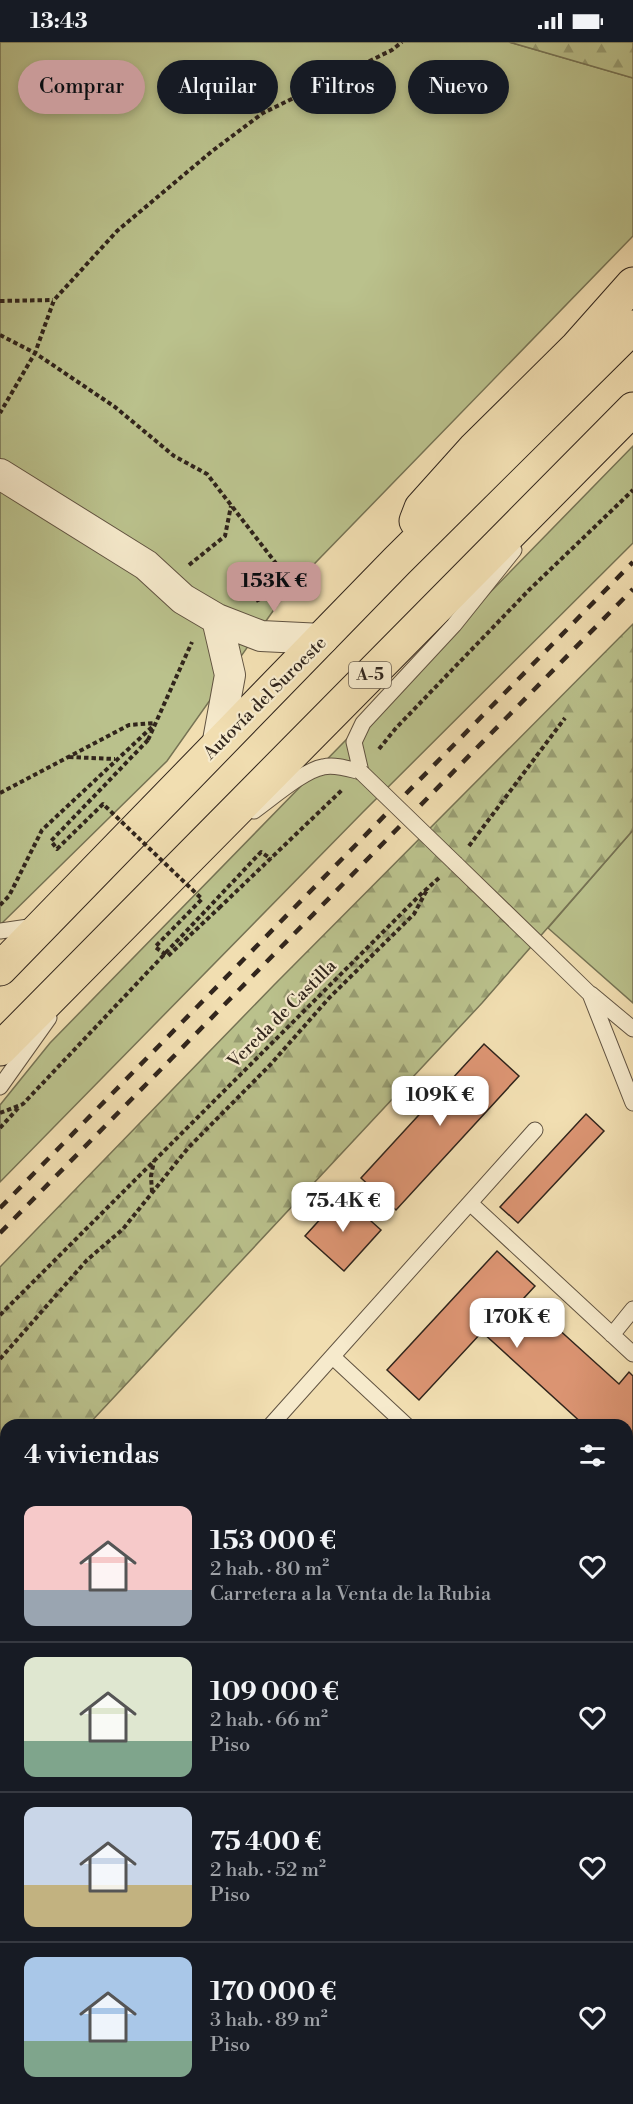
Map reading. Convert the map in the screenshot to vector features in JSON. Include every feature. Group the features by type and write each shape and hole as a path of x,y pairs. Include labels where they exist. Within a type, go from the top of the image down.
{"highway":[{"path":"397,561 421,508 474,448 577,347 633,284"},
{"name":"Autovía del Suroeste","path":"0,969 397,561 633,327"},
{"name":"A-5","path":"0,1049 633,409"}],"street":[{"path":"0,474 146,565 183,599 218,619 261,636 323,639"},
{"path":"217,746 230,675 218,619"}],"lane":[{"path":"589,454 454,625 363,723 354,742 361,772 590,994 633,1102"},
{"path":"190,856 309,772 324,766 361,772"},
{"path":"0,931 44,925"},
{"path":"0,1087 107,939"},
{"path":"586,990 633,1029"},
{"path":"276,1419 535,1130"},
{"path":"470,1203 633,1354"},
{"path":"612,1335 633,1309"},
{"path":"333,1357 400,1419"}],"path":[{"path":"0,412 35,353 54,300 117,231 211,152 263,113 392,50 402,42"},
{"path":"0,302 54,300"},
{"path":"0,335 35,353 115,407 174,456 207,474 278,566 262,598 218,619 190,644 148,740 51,841 57,849 103,804 202,899 155,947 168,956 361,772 404,719 529,590 633,490"},
{"name":"Vereda de Castilla","path":"0,1315 430,885 456,864 565,718"},
{"path":"0,793 129,725 155,723"},
{"path":"0,905 9,896 42,830 155,723"},
{"path":"68,758 115,759"},
{"path":"0,1128 261,852 271,859"},
{"path":"0,1359 87,1260 123,1229 188,1149 271,1064 329,998 414,914 430,885"},
{"path":"0,1113 23,1104"},
{"path":"152,1193 151,1176 155,1160"}],"green space":[{"path":"0,42 509,42 633,78 633,236 285,594 167,761 0,925"},
{"path":"509,42 633,42 633,78"},
{"path":"633,446 633,543 363,812 0,1182 0,1105 50,1043"},
{"path":"633,624 633,830 482,1003 94,1419 0,1419 0,1267 274,985"},
{"path":"633,830 633,1003 548,928"}],"building":[{"path":"484,1044 519,1076 396,1210 361,1178"},
{"path":"586,1114 604,1131 518,1223 500,1207"},
{"path":"342,1195 381,1230 344,1271 305,1236"},
{"path":"497,1251 535,1286 524,1298 619,1384 629,1372 633,1376 633,1419 577,1419 482,1332 419,1400 387,1370"}],"railway":[{"path":"0,1208 633,562"},
{"path":"0,1233 633,589"}]}
